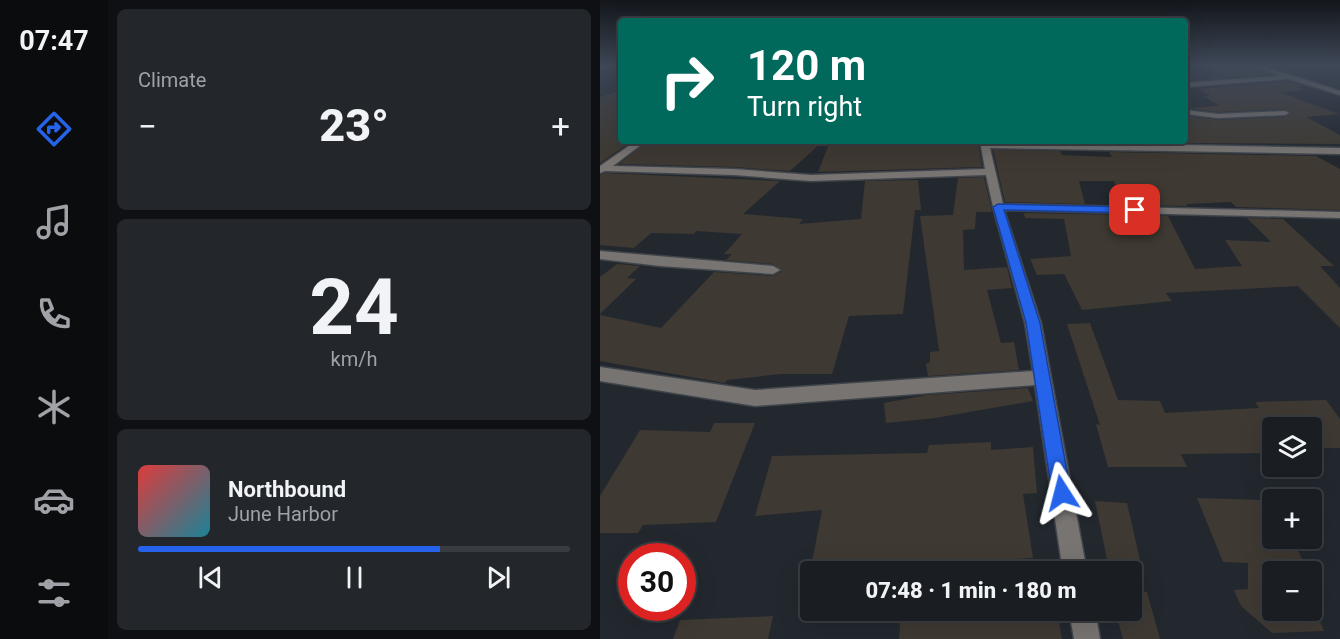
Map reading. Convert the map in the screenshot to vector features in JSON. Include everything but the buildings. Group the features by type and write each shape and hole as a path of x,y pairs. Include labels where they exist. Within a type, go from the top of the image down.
{"street":[{"path":"1188,112 1218,116 1285,113"},
{"path":"603,166 637,144"},
{"path":"985,144 998,207 1033,323 1073,561"},
{"path":"1029,144 1340,151"},
{"path":"603,166 811,178 990,172"},
{"path":"998,207 1340,215"},
{"path":"600,255 773,270"},
{"path":"600,374 755,398 977,383 1022,377 1044,378"},
{"path":"1084,621 1087,639"}],"route":[{"path":"1062,493 1033,323 998,207 1135,210"}]}
